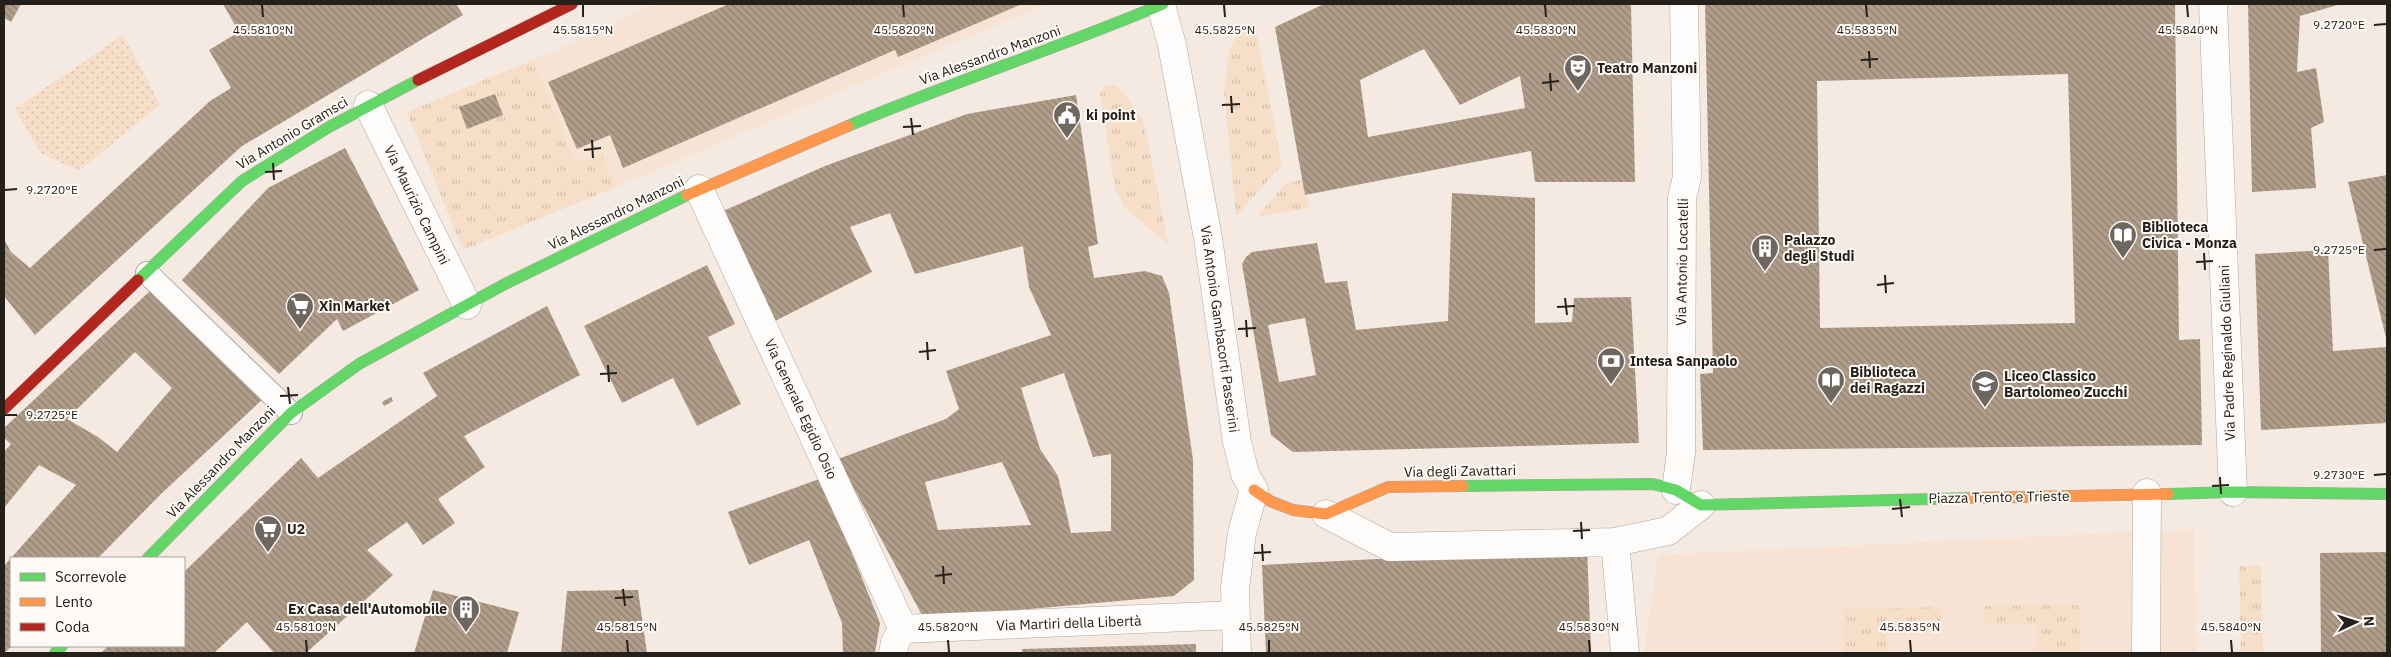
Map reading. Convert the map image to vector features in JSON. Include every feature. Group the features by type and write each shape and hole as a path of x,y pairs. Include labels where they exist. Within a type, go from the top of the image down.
{"street":[{"name":"Via Antonio Gramsci","path":"4,409 242,181 329,126 368,105 572,4"},
{"name":"Via Alessandro Manzoni","path":"149,557 291,412 359,364 504,284 699,189 903,103 1089,35 1161,4"},
{"name":"Via Antonio Gambacorti Passerini","path":"1161,4 1172,44 1208,238 1237,442 1245,474 1254,490"},
{"name":"Via Antonio Locatelli","path":"1676,490 1682,452 1682,198 1687,177 1684,4"},
{"name":"Via Padre Reginaldo Giuliani","path":"2213,4 2233,492"},
{"name":"Via Maurizio Campini","path":"368,105 467,305"},
{"name":"Via Generale Egidio Osio","path":"699,189 898,641"},
{"name":"Via degli Zavattari","path":"1326,514 1388,487 1643,483 1676,490"},
{"path":"1237,653 1235,588 1242,534 1254,490 1270,501 1294,510 1326,514 1390,546 1615,542 1668,531 1701,505 1676,490"},
{"path":"2146,653 2147,493"},
{"name":"Piazza Trento e Trieste","path":"1701,505 2147,493 2387,494"},
{"path":"1615,542 1626,653"},
{"name":"Via Martiri della Libertà","path":"898,641 1235,615"}],"lane":[{"path":"147,273 291,412"}],"shaded area":[{"path":"654,4 1046,4 616,187 601,152 575,163 533,60"},
{"path":"2194,529 2196,653 1644,653 1658,555"}],"green space":[{"path":"1241,27 1257,35 1282,165 1236,216 1224,91 1229,50"},
{"path":"123,35 160,105 79,171 41,153 15,109"},
{"path":"533,60 575,163 601,152 616,187 463,250 407,112"},
{"path":"1105,85 1115,85 1125,94 1144,122 1168,244 1125,208 1115,188 1100,94"},
{"path":"1303,179 1309,208 1257,217 1285,184"},
{"path":"2239,566 2261,566 2263,653 2241,653"},
{"path":"2079,605 2080,653 2037,653 2037,625 1984,625 1984,606"},
{"path":"1941,607 1941,625 1887,625 1887,653 1844,653 1843,609"}],"building":[{"path":"4,4 21,4 11,22 4,18"},
{"path":"223,4 456,4 463,15 242,146 35,335 4,296 4,239 11,252 30,268 210,101 231,88 209,50 239,32"},
{"path":"729,4 1022,4 898,57 895,50 623,168 610,135 577,149 548,82"},
{"path":"1324,4 1631,4 1635,182 1535,182 1531,151 1305,195 1275,27","holes":["1424,49 1460,105 1520,76 1525,108 1368,137 1360,80"]},
{"name":"Palazzo degli Studi","path":"1705,4 2175,4 2179,340 2200,339 2202,445 1703,450 1700,374 1713,373","holes":["2068,74 2075,323 1820,328 1817,81"]},
{"path":"2248,4 2341,4 2300,16 2297,72 2316,68 2324,122 2311,128 2316,188 2252,192"},
{"path":"495,94 503,115 467,129 459,107"},
{"path":"1076,95 1098,244 1088,247 1094,278 1145,271 1162,276 1169,293 1193,460 1194,580 1174,596 964,615 922,615 838,459 946,419 959,409 946,371 1051,335 1029,287 1023,246 915,274 890,213 850,227 872,272 773,322 721,212 825,166 967,114","holes":["1064,373 1093,457 1111,454 1111,531 1071,533 1058,476 1040,449 1021,388","1002,462 1031,525 938,530 925,482"]},
{"path":"345,148 419,290 343,331 337,319 279,374 182,280 268,188"},
{"path":"2387,175 2387,342 2348,182"},
{"path":"1452,193 1535,198 1535,323 1572,322 1574,298 1631,297 1639,443 1293,452 1271,435 1242,264 1252,252 1317,243 1325,283 1347,281 1356,330 1448,321","holes":["1305,318 1316,375 1279,382 1268,325"]},
{"path":"2328,250 2333,351 2387,347 2387,423 2261,430 2255,254"},
{"path":"707,265 735,324 708,337 741,404 697,426 673,378 622,403 584,326"},
{"path":"152,289 265,397 161,494 99,557 12,557 76,485 39,465 4,508 4,452 11,444 4,438 4,428","holes":["135,352 172,388 117,452 98,437 67,419"]},
{"path":"547,306 580,375 464,436 485,467 438,499 455,523 423,545 407,522 367,550 393,575 306,653 274,653 247,622 214,653 101,653 107,647 185,647 185,571 301,458 318,478 437,396 423,373"},
{"path":"391,397 393,401 384,406 382,402"},
{"path":"822,478 880,623 875,653 843,653 842,623 809,540 749,565 728,512"},
{"path":"1587,546 1591,653 1266,653 1262,565 1494,553"},
{"path":"2387,552 2387,653 2321,653 2320,553"},
{"path":"10,559 11,647 4,653 4,566"},
{"name":"Ex Casa dell'Automobile","path":"433,590 519,612 507,653 414,653"},
{"path":"638,590 647,653 561,653 567,591"},
{"path":"1196,644 1196,653 1022,653 1022,649"}],"traffic: fast":[{"path":"848,126 1163,4"},
{"path":"138,280 242,181 329,127 418,80"},
{"path":"149,557 291,413 359,364 505,284 687,195"},
{"path":"1463,486 1653,484 1676,490 1701,505 1969,498"},
{"path":"2168,494 2233,492 2387,494"},
{"path":"55,653 61,647"}],"traffic: slow":[{"path":"687,195 848,126"},
{"path":"1254,490 1270,501 1293,510 1326,514 1388,487 1463,486"},
{"path":"1969,498 2168,494"}],"traffic: jam":[{"path":"418,80 572,4"},
{"path":"4,409 138,280"}],"place":[{"name":"Teatro Manzoni","path":"1578,92"},
{"name":"ki point","path":"1067,139"},
{"name":"Biblioteca Civica - Monza","path":"2123,259"},
{"name":"Palazzo degli Studi","path":"1765,272"},
{"name":"Xin Market","path":"300,330"},
{"name":"Intesa Sanpaolo","path":"1611,385"},
{"name":"Biblioteca dei Ragazzi","path":"1831,404"},
{"name":"Liceo Classico Bartolomeo Zucchi","path":"1985,408"},
{"name":"U2","path":"268,553"},
{"name":"Ex Casa dell'Automobile","path":"466,633"}]}
